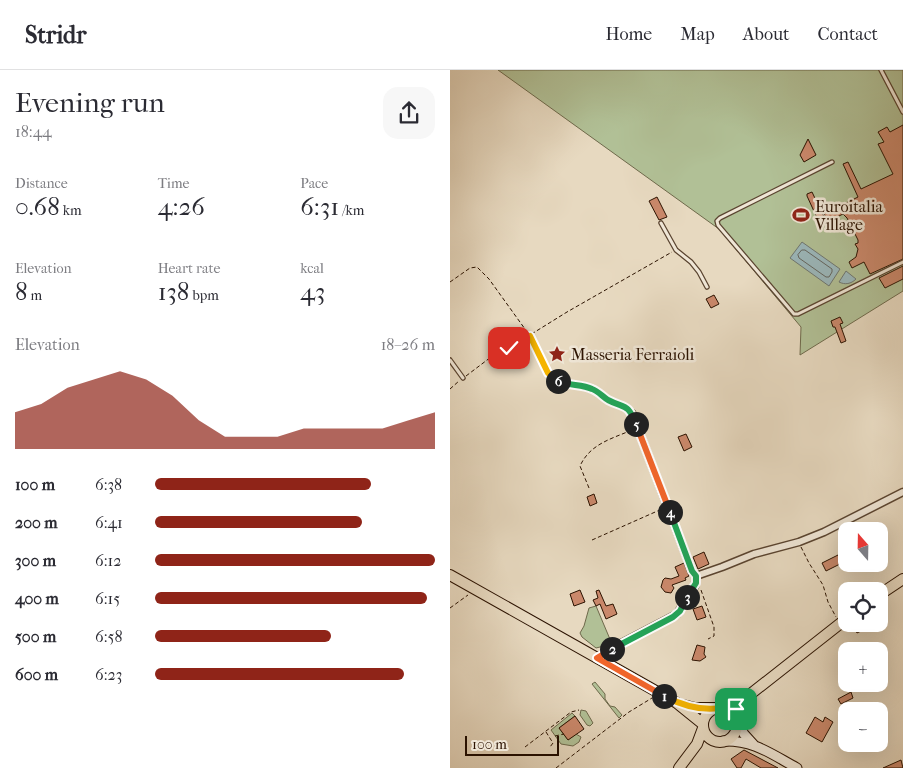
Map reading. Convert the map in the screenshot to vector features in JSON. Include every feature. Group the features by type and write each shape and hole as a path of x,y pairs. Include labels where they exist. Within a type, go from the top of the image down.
{"main road":[{"path":"450,576 677,703 703,726 707,736 714,741 721,742"},
{"path":"888,589 903,579"},
{"path":"693,750 709,743 721,742 734,734 736,709 743,700 838,621"},
{"path":"679,768 693,750 703,726 704,717 708,712 743,700"},
{"path":"677,703 695,708 719,708 731,712 736,720"}],"street":[{"path":"632,413 696,580"},
{"path":"597,658 614,647 673,617 680,611 696,580 754,554 799,542 824,532 903,492"},
{"path":"736,720 744,734 754,745"},
{"path":"721,742 740,742 754,745 797,768"}],"lane":[{"path":"881,71 903,112"},
{"path":"832,162 720,218 717,221 718,225 794,314 798,314 903,262"},
{"path":"661,223 676,250 691,262 707,287"},
{"path":"450,360 464,378"}],"path":[{"path":"450,389 495,354 530,336 676,250"},
{"path":"450,282 470,268 477,267 490,279 530,336 548,373 555,380 564,384 592,388 610,401 624,405 632,413"},
{"path":"589,488 580,466 585,458 602,442 637,427"},
{"path":"592,540 668,507"},
{"path":"799,542 809,563 823,585 828,602 838,614"},
{"path":"696,580 714,627 714,636 708,639"},
{"path":"450,608 475,590"},
{"path":"556,768 630,712 659,693"},
{"path":"525,747 571,712 579,710"},
{"path":"545,732 552,740 550,747"},
{"path":"555,736 564,734"}],"green space":[{"name":"Euroitalia Village","path":"498,70 903,70 903,291 800,355 801,327 719,229"},
{"path":"596,606 612,644 596,648 582,637 580,633 589,608"},
{"path":"595,682 605,694 605,699 610,706 615,707 622,715 619,718 592,684"},
{"path":"581,710 586,711 593,723 590,726 587,725 580,715"},
{"path":"572,713 575,716 559,728 568,740 576,734 581,737 579,742 573,746 561,744 551,730"}],"water":[{"path":"802,242 840,269 829,286 790,258"},
{"path":"846,271 856,279 843,284 839,282"}],"building":[{"path":"903,125 903,259 870,274 864,262 852,268 849,262 856,257 858,249 855,244 858,243 858,240 847,218 843,214 829,221 824,214 858,197 843,164 848,162 861,189 893,174 878,144 884,142 878,132 887,127 890,132"},
{"path":"808,139 816,155 804,162 800,155"},
{"path":"812,192 824,217 818,220 807,196 807,194"},
{"path":"657,197 667,217 659,220 649,201"},
{"path":"903,266 903,279 885,288 879,278"},
{"path":"714,295 719,304 711,308 706,299"},
{"path":"840,317 843,323 840,324 846,341 841,343 831,321"},
{"path":"686,434 692,447 684,451 678,437"},
{"path":"594,494 597,503 590,506 587,497"},
{"path":"704,552 709,564 698,569 693,557"},
{"path":"838,555 838,565 826,571 822,563"},
{"path":"684,563 689,576 685,578 686,580 672,585 674,588 671,593 665,592 661,587 663,580 679,576 675,567"},
{"path":"580,590 585,602 574,606 570,594"},
{"path":"599,590 606,606 613,604 617,614 606,619 600,604 596,606 593,600 598,598 596,591"},
{"path":"702,606 706,617 697,620 693,609"},
{"path":"697,645 705,647 704,654 706,657 700,661 692,660"},
{"path":"851,692 853,698 845,702 840,702 838,699"},
{"path":"575,716 584,729 568,740 559,728"},
{"path":"815,717 823,722 825,717 833,722 822,742 806,733"},
{"path":"744,750 778,768 761,768 746,759 741,768 737,768 731,759"},
{"path":"901,760 903,768 883,768"}],"place":[{"name":"Euroitalia Village","path":"801,215"},
{"name":"Masseria Ferraioli","path":"557,354"}],"route":[{"path":"509,348 530,336 548,373 555,380 564,384 592,388 610,401 624,405 632,413 692,571 696,576 695,586 677,614 597,658 677,703 704,709 730,706 743,700 736,709"}]}
